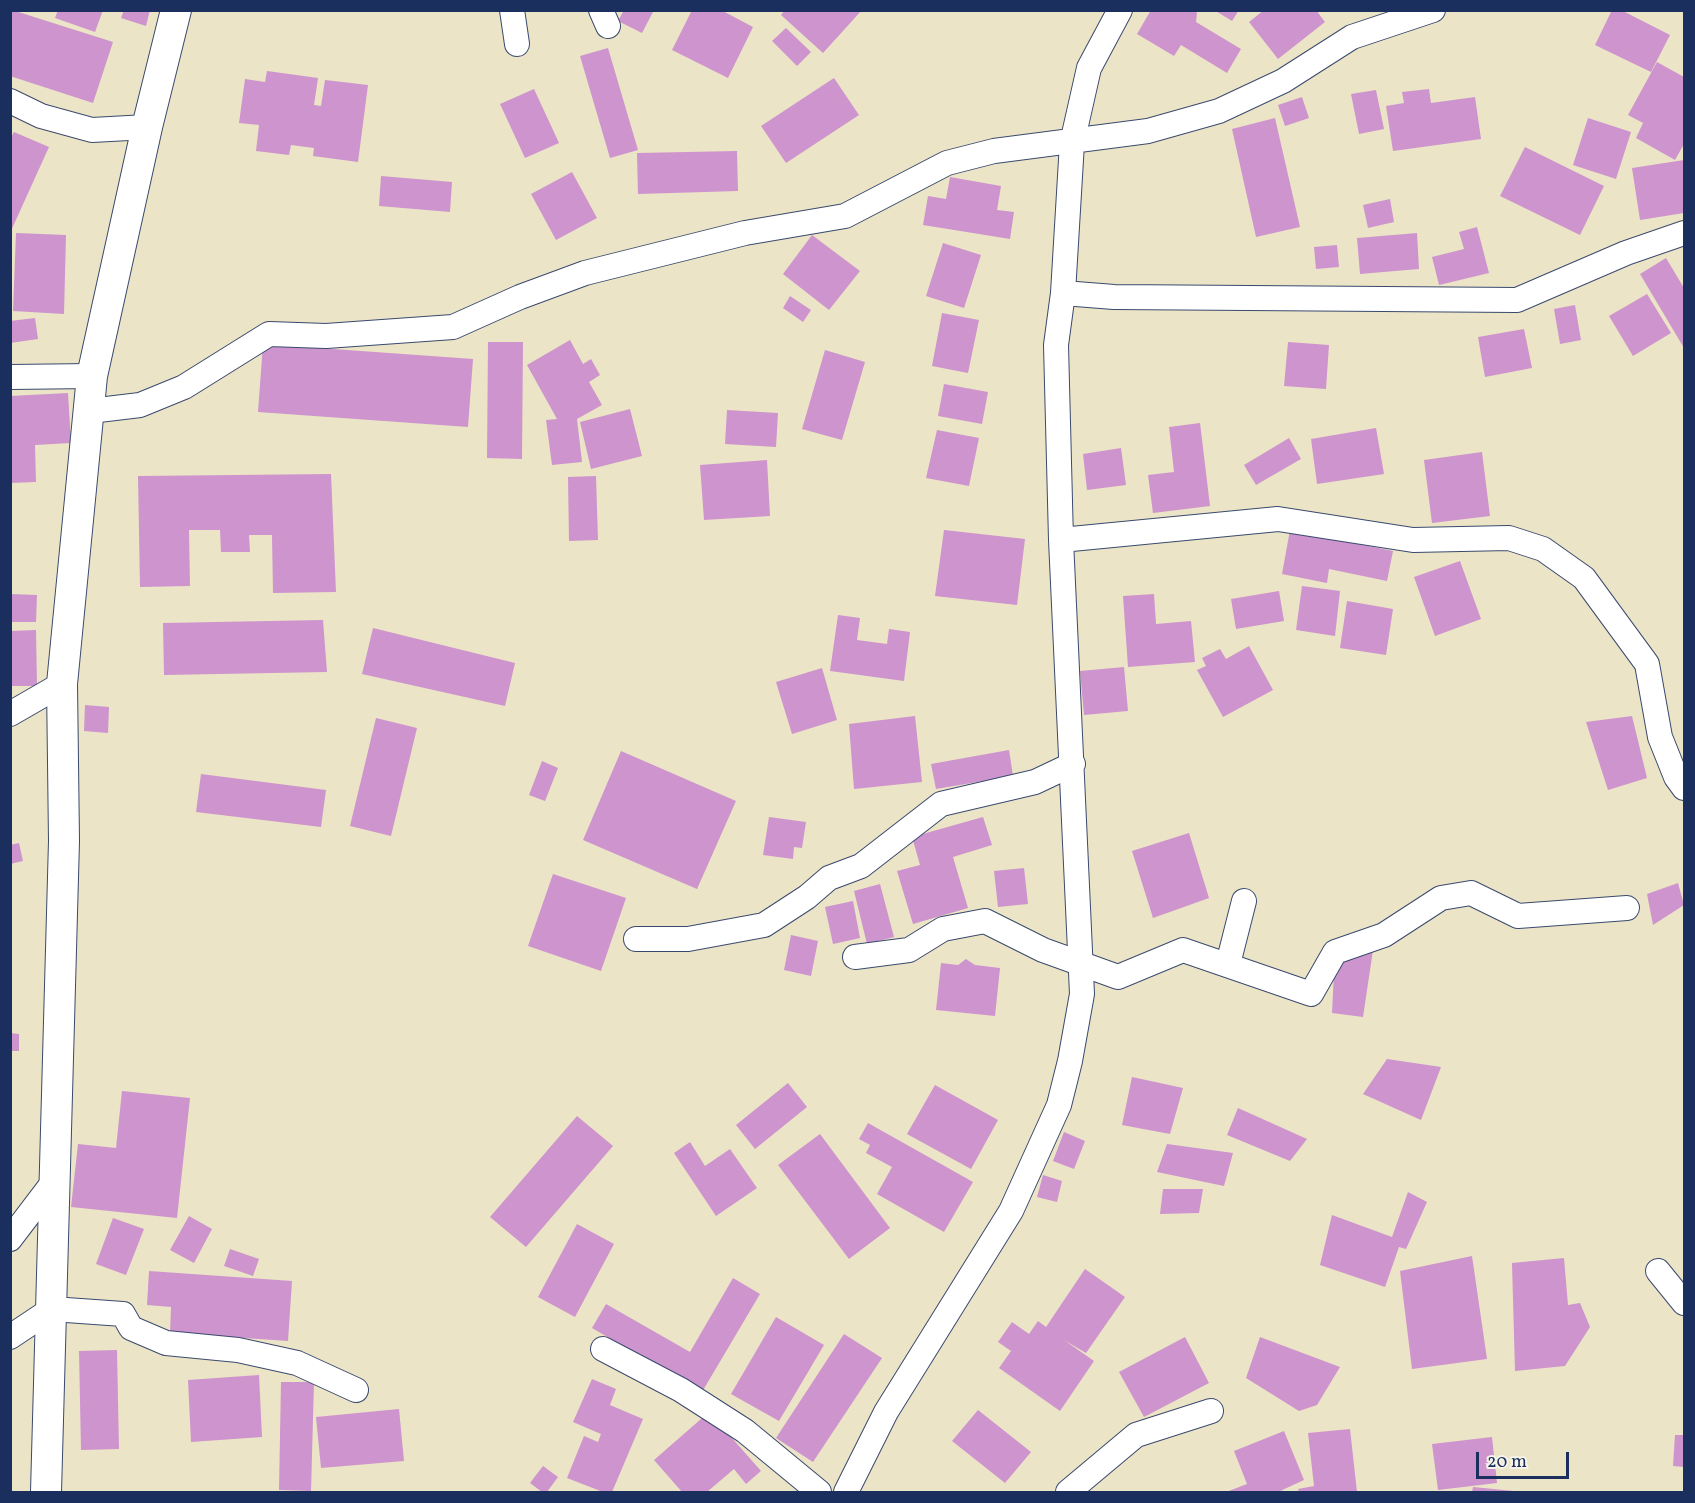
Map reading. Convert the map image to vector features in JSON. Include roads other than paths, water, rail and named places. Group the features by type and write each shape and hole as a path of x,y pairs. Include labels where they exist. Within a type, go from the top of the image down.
{"street":[{"path":"46,1492 64,841 63,684 92,376 147,127 176,10"},
{"path":"512,10 517,44"},
{"path":"846,1492 886,1412 1011,1211 1059,1105 1070,1061 1082,994 1061,540 1056,345 1063,293 1072,143 1089,68 1120,10"},
{"path":"90,411 140,405 184,387 269,334 326,336 453,327 585,273 745,233 845,216 947,164 994,151 1072,143 1148,130 1219,111 1283,81 1352,38 1433,10"},
{"path":"10,101 40,116 92,130 147,127"},
{"path":"1063,293 1114,297 1517,300 1626,253 1684,233"},
{"path":"10,377 92,376"},
{"path":"1061,540 1278,519 1413,540 1509,538 1543,549 1584,578 1647,664 1660,736 1676,777 1684,788"},
{"path":"10,714 63,684"},
{"path":"636,939 688,939 764,926 807,897 829,878 861,866 941,804 1035,782 1072,764"},
{"path":"855,957 909,950 943,929 985,921 1043,950 1119,977 1184,950 1311,994 1335,952 1384,935 1441,898 1471,893 1518,916 1627,908"},
{"path":"1228,964 1244,901"},
{"path":"10,1239 55,1180"},
{"path":"1658,1271 1684,1303"},
{"path":"10,1337 52,1308 123,1314 131,1328 166,1342 238,1350 297,1363 356,1390"},
{"path":"603,1349 681,1390 745,1431 819,1492"},
{"path":"1068,1492 1136,1435 1211,1412"}]}
